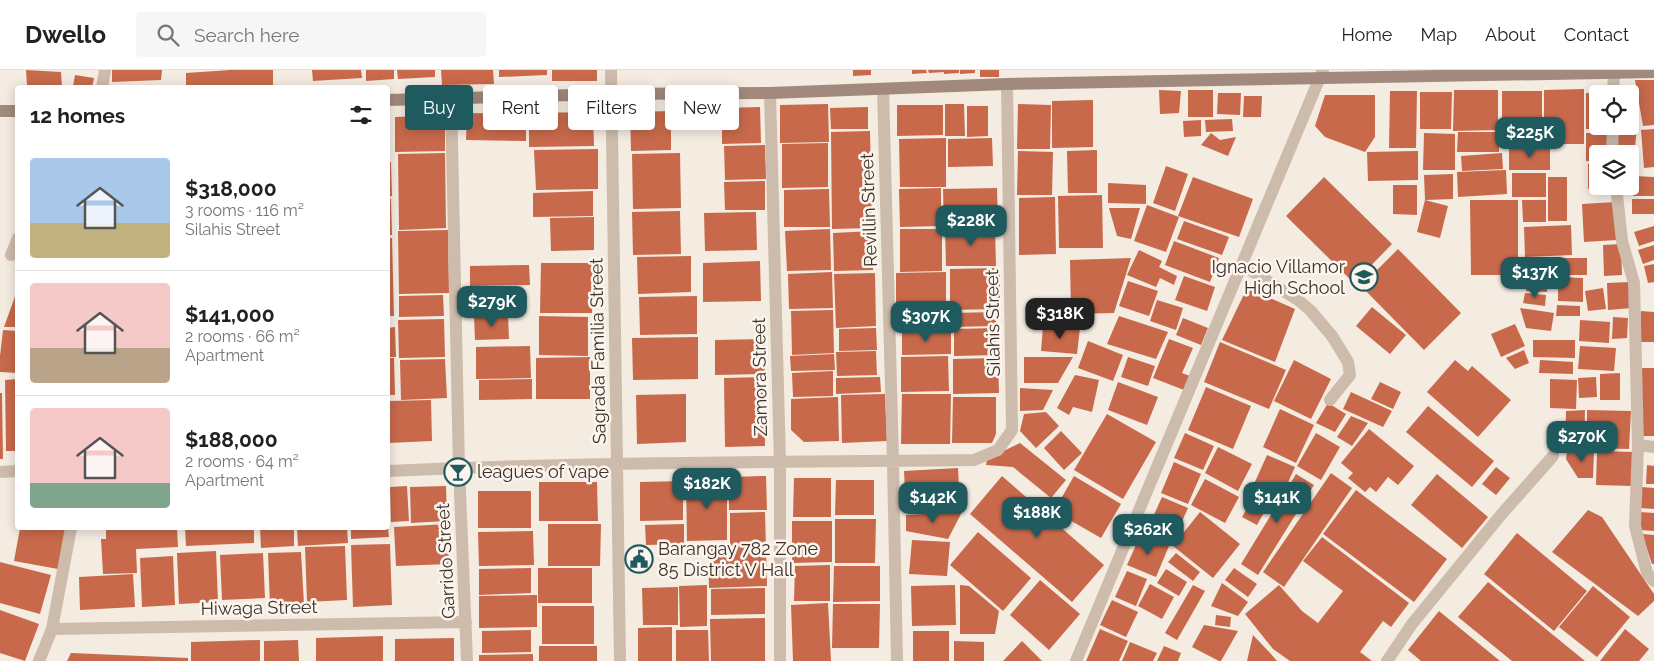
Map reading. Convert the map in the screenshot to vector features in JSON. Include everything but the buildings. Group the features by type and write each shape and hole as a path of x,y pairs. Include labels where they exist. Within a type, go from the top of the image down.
{"main road":[{"path":"655,94 770,93 1321,74 1614,74 1654,72"},
{"path":"473,98 568,95"},
{"path":"390,100 405,100"},
{"path":"0,111 15,111"}],"street":[{"path":"102,85 105,70"},
{"name":"Sagrada Familia Street","path":"611,70 612,85"},
{"path":"1076,661 1321,74"},
{"path":"1613,85 1614,74"},
{"name":"Silahis Street","path":"390,471 617,465 974,460 998,450 1012,430 1007,84"},
{"name":"Revillin Street","path":"883,88 897,661"},
{"name":"Zamora Street","path":"770,93 780,462 780,661"},
{"name":"Garrido Street","path":"452,130 467,661"},
{"name":"Sagrada Familia Street","path":"612,130 620,661"},
{"path":"1617,195 1622,241 1634,283 1638,445 1635,526 1647,573 1654,581"},
{"path":"11,255 15,245"},
{"path":"1242,265 1298,300 1310,310 1336,343 1348,362 1350,375 1330,400"},
{"path":"1638,445 1654,447"},
{"path":"1387,661 1418,617 1500,516 1553,456"},
{"path":"0,472 15,471"},
{"path":"39,661 52,629 71,530"},
{"name":"Hiwaga Street","path":"52,629 466,622"}],"place":[{"name":"Ignacio Villamor High School","path":"1364,277"},
{"name":"leagues of vape","path":"458,472"},
{"name":"Barangay 782 Zone 85 District V Hall","path":"639,559"}]}
